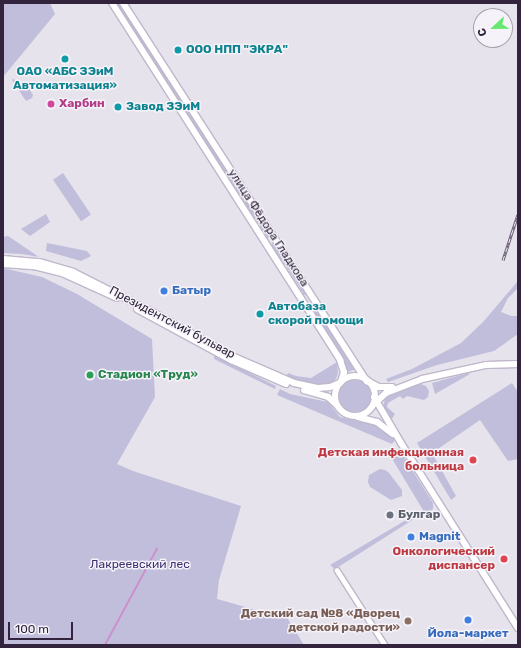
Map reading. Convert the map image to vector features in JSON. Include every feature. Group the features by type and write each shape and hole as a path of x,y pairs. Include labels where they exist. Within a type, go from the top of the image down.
{"main road":[{"name":"улица Фёдора Гладкова","path":"112,3 340,360 344,372 340,383"},
{"name":"улица Фёдора Гладкова","path":"123,3 367,381"},
{"path":"161,80 169,74"},
{"path":"266,244 274,238"},
{"name":"Президентский бульвар","path":"3,259 38,262 73,272 232,356 288,381 318,388 330,387 340,383"},
{"name":"Президентский бульвар","path":"3,264 34,266 62,273 156,316 256,372 282,383 321,394 337,405"},
{"path":"304,304 313,298"},
{"path":"356,416 364,414 374,401 398,387 469,368 494,364 518,364"},
{"path":"398,387 379,387 360,377 352,377 340,383 336,391 337,405 345,414 377,422 391,432 401,443"},
{"path":"367,381 374,401 518,628"}],"street":[{"path":"337,570 385,645"}],"green space":[{"path":"3,3 50,3 55,14 3,77"},
{"path":"115,3 122,3 271,235 268,238 266,239"},
{"path":"13,79 28,87 33,95 32,98 26,101 12,80"},
{"path":"63,173 91,214 81,221 53,180"},
{"path":"46,214 50,222 30,236 21,229"},
{"path":"8,236 39,257 3,253 3,237"},
{"path":"275,242 307,293 305,295 302,295 303,293 284,263 281,264 270,246"},
{"path":"47,243 87,251 91,256 81,261 46,251"},
{"name":"Лакреевский лес","path":"3,268 42,277 77,294 152,339 155,397 117,464 133,471 241,506 219,580 217,599 274,615 283,611 304,645 3,645"},
{"path":"518,281 518,288 508,298 501,312 511,316 518,316 518,334 494,351 437,365 388,382 386,379 412,369 461,343 483,322"},
{"path":"314,303 359,371 353,370 345,373 342,358 310,309 310,305"},
{"path":"214,355 276,386 275,389 214,359"},
{"path":"337,362 338,373 336,379 329,385 316,387 285,378 288,373 296,376 311,378"},
{"path":"468,373 470,374 435,394 432,383"},
{"path":"352,380 358,380 368,387 371,396 370,402 364,409 358,412 352,412 342,405 339,399 339,393 346,383"},
{"path":"512,383 518,392 518,459 508,461 480,420 432,453 456,496 451,500 417,443"},
{"path":"421,384 426,386 429,391 428,397 424,400 407,396 403,399 400,396 388,403 387,407 395,414 392,419 387,417 383,408 385,398 397,390"},
{"path":"280,389 290,394 328,402 340,417 375,425 395,440 392,444 277,395"},
{"path":"399,449 433,503 433,509 427,513 425,512 335,569 330,565 423,510 391,457 395,451"},
{"path":"380,469 389,473 402,490 402,496 391,500 370,487 368,482 369,475"}],"waterway":[{"path":"105,645 157,549"}],"railway":[{"path":"503,260 518,214"}],"place":[{"name":"ООО НПП \"ЭКРА\"","path":"178,50"},
{"name":"ОАО «АБС ЗЭиМ Автоматизация»","path":"65,59"},
{"name":"Харбин","path":"51,104"},
{"name":"Завод ЗЭиМ","path":"118,107"},
{"name":"Батыр","path":"164,291"},
{"name":"Автобаза скорой помощи","path":"260,314"},
{"name":"Стадион «Труд»","path":"90,375"},
{"name":"Детская инфекционная больница","path":"473,460"},
{"name":"Булгар","path":"390,515"},
{"name":"Magnit","path":"411,537"},
{"name":"Онкологический диспансер","path":"504,559"},
{"name":"Йола-маркет","path":"468,620"},
{"name":"Детский сад №8 «Дворец детской радости»","path":"408,621"}]}
